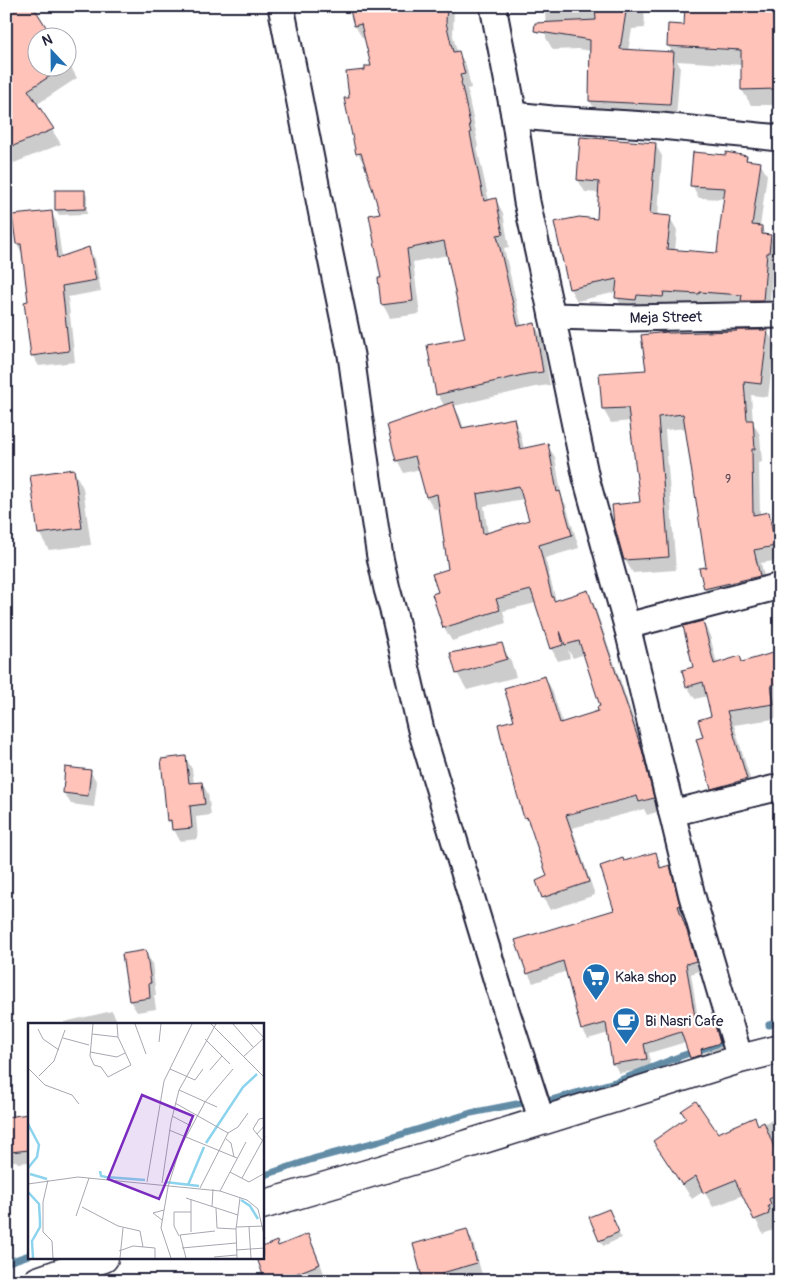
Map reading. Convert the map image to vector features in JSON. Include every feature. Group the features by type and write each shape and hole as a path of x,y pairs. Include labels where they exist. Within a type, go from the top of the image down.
{"main road":[{"path":"264,1204 455,1148 740,1059 780,1049"},
{"path":"38,1281 98,1260"}],"street":[{"path":"281,6 351,355 380,557 387,589 421,730 498,985 542,1121"},
{"path":"493,6 514,115 527,202 586,478 627,626 692,896 740,1059"},
{"path":"514,115 661,126 780,138"},
{"name":"Meja Street","path":"552,316 629,318 780,316"},
{"path":"627,626 780,586"},
{"path":"672,813 780,787"}],"building":[{"path":"19,6 33,6 47,28 28,28 28,78 47,78 28,90 54,129 6,149 6,14"},
{"path":"349,6 447,6 446,22 453,52 459,51 465,74 460,75 461,82 484,201 496,198 503,234 497,235 518,326 535,323 543,372 436,395 427,345 465,338 444,241 407,249 413,301 381,305 378,278 381,278 369,215 380,213 361,153 356,154 344,98 349,98 346,72 365,70 365,66 371,66 361,24 354,26"},
{"path":"595,6 627,6 620,49 674,52 670,105 589,101 590,40 534,31 535,23 596,20"},
{"path":"685,6 780,6 780,34 775,33 776,89 741,90 741,50 667,46 668,24 684,25"},
{"path":"580,137 656,143 650,214 671,216 667,249 717,253 725,188 690,186 693,152 726,155 726,152 747,156 746,160 761,162 752,225 762,226 762,234 771,235 769,253 767,253 763,301 741,301 742,295 700,292 699,294 664,292 663,297 637,295 636,300 615,298 617,279 569,289 554,222 579,217 597,219 599,182 577,180"},
{"path":"55,190 85,190 85,209 55,210"},
{"path":"52,211 57,258 89,247 96,280 62,286 69,351 31,356 24,302 28,301 21,244 16,244 12,215"},
{"path":"768,330 761,384 744,382 747,420 753,420 755,449 752,449 753,515 769,512 775,546 754,550 760,576 704,589 699,568 706,567 683,414 658,417 669,557 624,560 614,524 612,505 640,502 628,408 602,409 599,373 646,370 641,335 667,332"},
{"path":"453,402 462,428 514,418 520,449 548,443 557,492 560,491 572,535 539,545 552,597 554,601 588,590 642,750 654,798 639,802 637,796 566,815 589,882 542,898 536,881 547,876 527,817 524,818 508,767 498,724 514,720 504,688 545,676 560,723 598,711 597,707 600,706 579,641 565,645 560,631 563,645 550,649 531,590 496,599 500,610 443,628 432,594 438,592 432,574 448,569 437,494 426,497 415,456 396,461 387,425","holes":["519,486 529,520 483,534 477,494"]},
{"path":"74,469 82,528 38,534 30,475"},
{"path":"703,621 714,664 740,656 742,662 776,652 780,666 780,683 771,685 774,704 727,711 747,779 711,789 696,739 703,737 698,720 711,716 703,682 686,687 682,670 693,667 683,626"},
{"path":"502,643 507,659 456,674 450,653"},
{"path":"186,756 189,783 202,782 205,804 190,806 192,828 172,830 171,820 167,821 161,759"},
{"path":"65,767 91,770 88,796 63,793"},
{"path":"656,852 660,868 670,865 680,905 678,906 696,961 686,964 696,1023 713,1018 720,1043 701,1049 702,1055 690,1058 681,1032 644,1044 647,1059 612,1064 606,1023 581,1030 563,961 527,974 515,940 614,910 600,866 623,858 624,861"},
{"path":"146,950 151,983 149,983 150,998 129,1001 122,954"},
{"path":"696,1101 718,1133 755,1117 758,1125 764,1122 780,1162 780,1194 769,1199 771,1204 768,1206 769,1214 754,1220 735,1180 703,1193 696,1176 682,1185 653,1141 686,1118 681,1111"},
{"path":"28,1114 28,1150 10,1152 6,1117"},
{"path":"609,1209 619,1232 599,1241 589,1217"},
{"path":"467,1229 477,1263 442,1273 443,1278 423,1281 413,1244"},
{"path":"308,1234 320,1264 290,1276 292,1281 265,1281 258,1260 264,1260 264,1246 277,1241 278,1246"}],"waterway":[{"path":"769,1025 780,1022"},
{"path":"264,1175 313,1159 471,1113 527,1102 551,1100 618,1081 681,1056 729,1040"},
{"path":"6,1263 28,1255"}],"place":[{"name":"Kaka shop","path":"596,1001"},
{"name":"Bi Nasri Cafe","path":"626,1045"}]}
